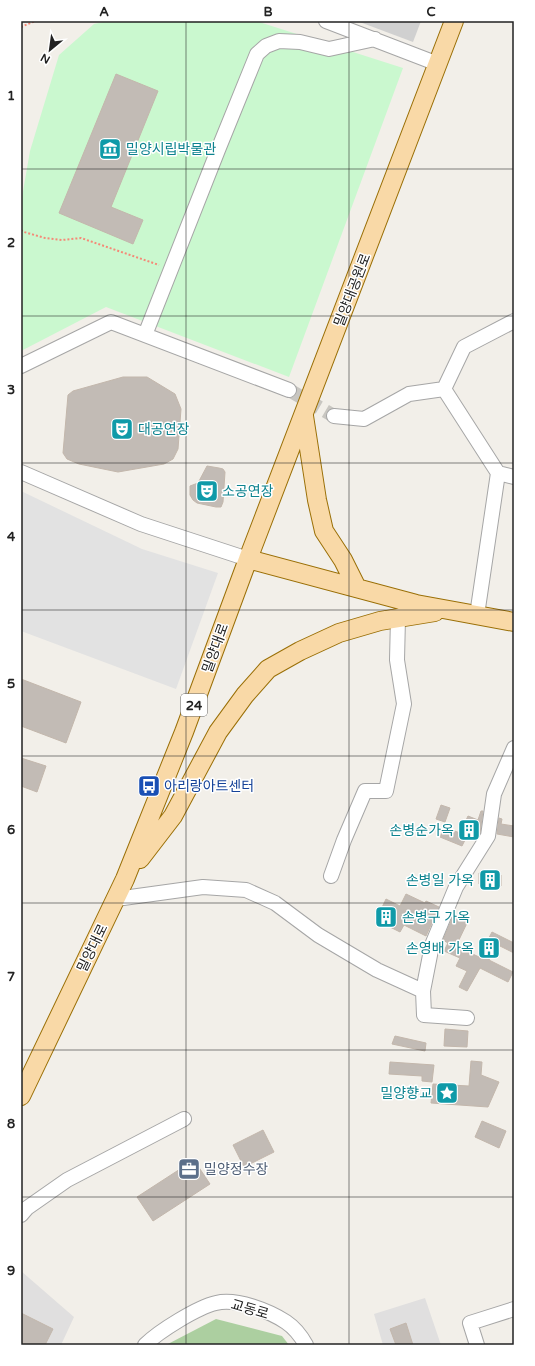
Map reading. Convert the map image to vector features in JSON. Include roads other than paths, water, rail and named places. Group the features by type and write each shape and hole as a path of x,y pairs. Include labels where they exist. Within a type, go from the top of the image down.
{"main road":[{"name":"밀양대공원로","path":"248,559 454,21"},
{"path":"304,416 324,531 343,560 357,588"},
{"path":"248,559 416,604 514,622"},
{"name":"밀양대로","path":"21,1096 125,879 184,732 248,559"},
{"path":"125,879 173,816 218,732 245,695 268,669 300,651 339,633 380,621 447,609"}],"street":[{"path":"326,21 438,64"},
{"path":"145,336 257,54 266,46 279,41 300,42 329,49 375,40"},
{"path":"21,366 111,322 289,390"},
{"path":"444,389 464,347 514,322"},
{"path":"334,416 364,418 409,394 444,389"},
{"path":"444,389 498,473 478,615"},
{"path":"21,472 141,524 248,559"},
{"path":"498,473 514,477"},
{"path":"331,876 344,840 365,791 386,791 404,704 397,660 398,618"},
{"path":"467,1018 424,1015 423,991 432,945 456,887 488,836 494,794 514,748"},
{"path":"116,899 203,887 246,890 275,904 318,935 377,970 423,991"},
{"path":"21,1215 27,1208 68,1180 184,1119"},
{"name":"교동로","path":"145,1345 190,1314 215,1303 225,1302 253,1306 287,1322 300,1335 306,1345"},
{"path":"478,1345 470,1323 514,1309"}],"tunnel":[{"path":"289,390 334,416"}],"place":[{"name":"밀양시립박물관","path":"110,149"},
{"name":"대공연장","path":"122,429"},
{"name":"소공연장","path":"207,491"},
{"name":"아리랑아트센터","path":"149,786"},
{"name":"손병순가옥","path":"469,830"},
{"name":"손병일 가옥","path":"490,880"},
{"name":"손병구 가옥","path":"386,917"},
{"name":"손영배 가옥","path":"489,948"},
{"name":"밀양향교","path":"447,1093"},
{"name":"밀양정수장","path":"189,1169"}]}
